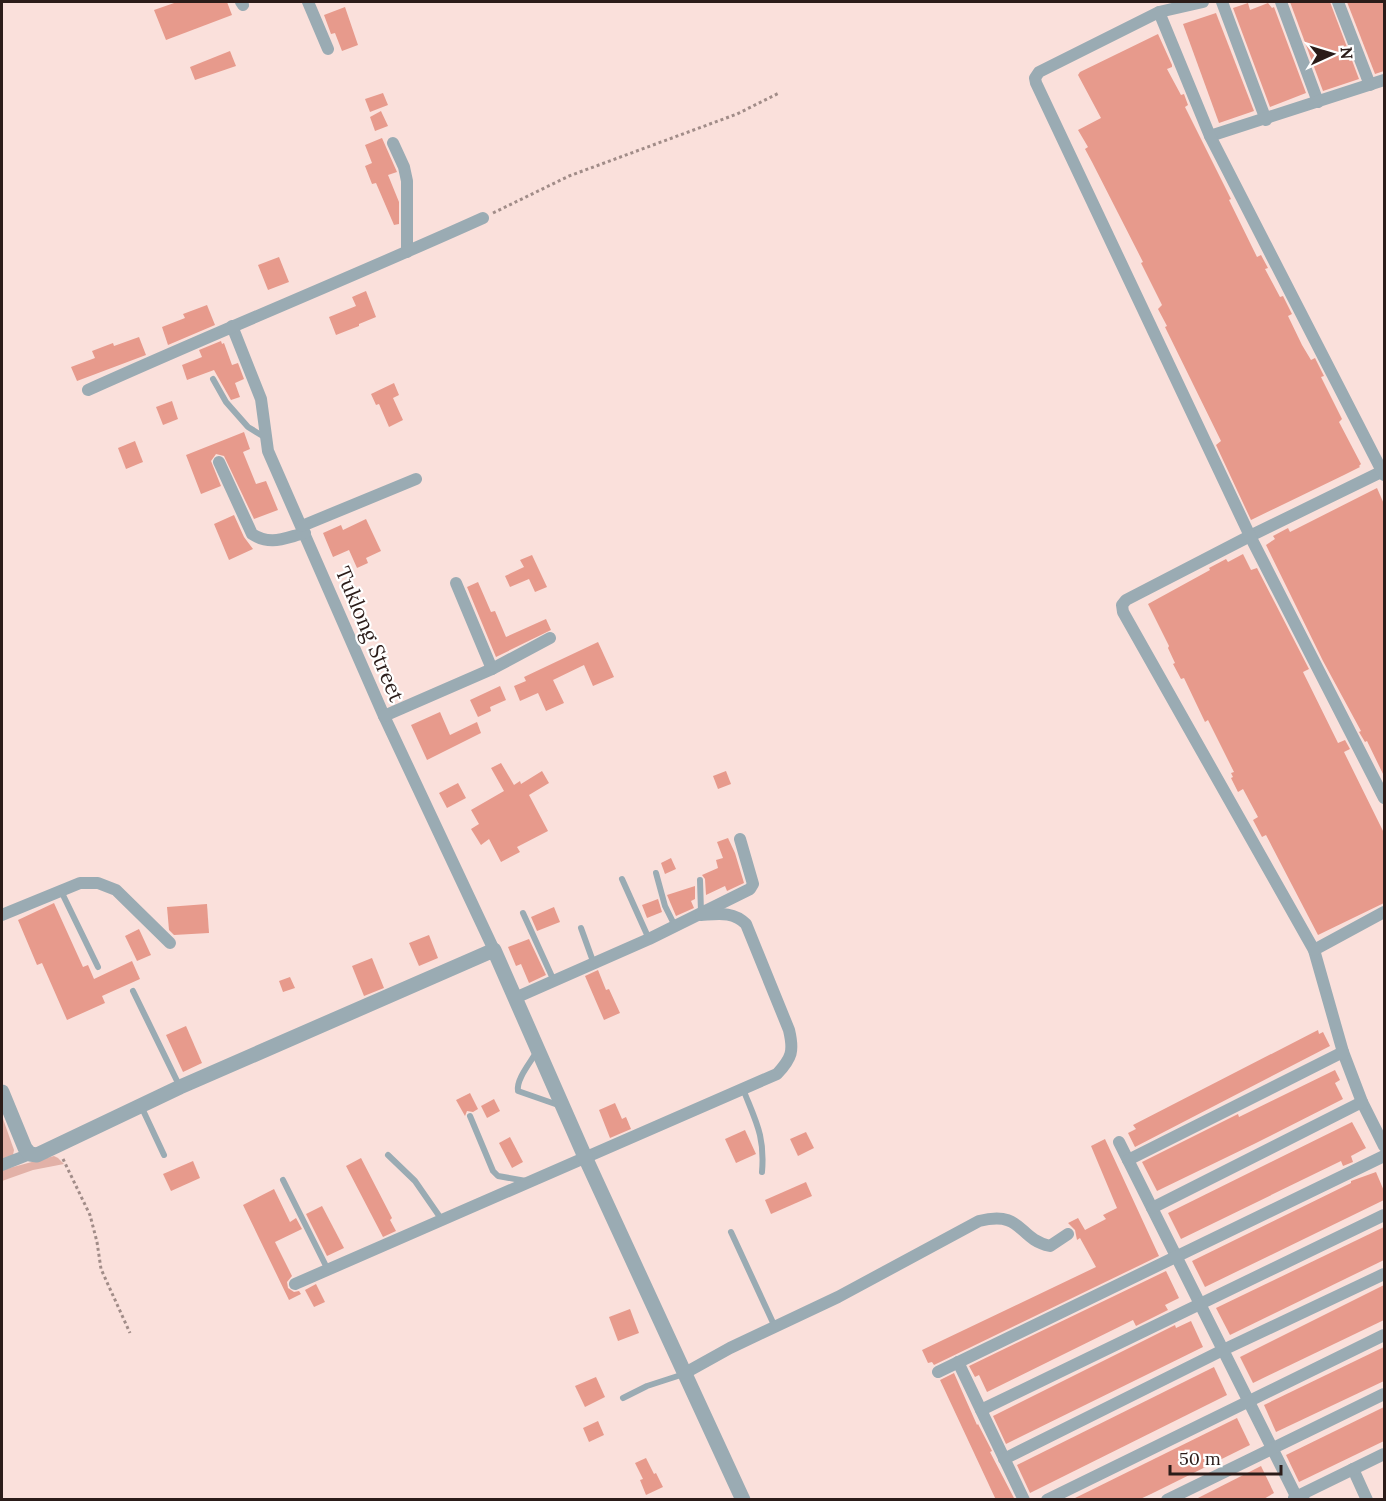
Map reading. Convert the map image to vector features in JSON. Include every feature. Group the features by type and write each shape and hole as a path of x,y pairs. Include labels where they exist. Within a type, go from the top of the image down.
{"street":[{"path":"308,2 328,49"},
{"path":"1203,2 1159,12 1042,70 1037,75 1036,83 1250,536 1384,798"},
{"path":"1222,2 1266,120"},
{"path":"1281,2 1318,102"},
{"path":"1338,2 1370,85"},
{"path":"1159,12 1210,136 1384,473 1250,536 1126,600 1122,605 1123,612 1314,950 1343,1052 1362,1102 1384,1146"},
{"path":"1210,136 1266,120 1384,80"},
{"path":"393,142 404,167 407,181 407,252"},
{"path":"88,390 483,218"},
{"name":"Tuklong Street","path":"232,326 261,399 268,451 384,717 494,950"},
{"path":"219,462 252,534 270,542 303,530 416,479"},
{"path":"456,583 492,669"},
{"path":"384,717 492,669 550,638"},
{"path":"515,998 701,915 750,889 753,884 740,839"},
{"path":"2,915 80,883 98,883 116,890 170,944"},
{"path":"1314,950 1384,912"},
{"path":"295,1284 777,1074 788,1063 793,1047 789,1030 746,924 739,917 731,914 701,915"},
{"path":"2,1165 56,1147 180,1087 494,950 585,1157 743,1500"},
{"path":"1128,1161 1343,1052"},
{"path":"2,1092 25,1148 30,1154"},
{"path":"1152,1208 1362,1102"},
{"path":"1119,1142 1297,1498 1384,1454"},
{"path":"938,1372 1384,1156"},
{"path":"981,1410 1384,1215"},
{"path":"685,1373 730,1348 838,1297 979,1221 1004,1218 1017,1224 1041,1244 1050,1246 1068,1234"},
{"path":"1004,1459 1223,1350 1384,1274"},
{"path":"1047,1500 1384,1335"},
{"path":"958,1362 1024,1500"},
{"path":"1167,1500 1384,1394"},
{"path":"1353,1469 1367,1500"}],"lane":[{"path":"213,380 226,402 248,427 266,438"},
{"path":"656,873 664,906 675,926"},
{"path":"622,879 649,939"},
{"path":"699,880 701,915"},
{"path":"61,890 98,967"},
{"path":"523,913 554,981"},
{"path":"581,928 594,964"},
{"path":"133,991 180,1087"},
{"path":"538,1050 519,1082 518,1091 563,1107"},
{"path":"743,1089 762,1137 762,1172"},
{"path":"141,1105 164,1155"},
{"path":"470,1116 493,1171 498,1176 528,1182"},
{"path":"388,1155 415,1181 442,1220"},
{"path":"283,1180 328,1270"},
{"path":"732,1232 775,1328"},
{"path":"623,1398 647,1386 685,1373"}],"path":[{"path":"483,218 569,176 737,114 779,93"},
{"path":"56,1147 90,1215 101,1269 130,1333"}],"shaded area":[{"path":"2,1116 14,1150 13,1155 2,1160"},
{"path":"54,1156 64,1164 33,1170 2,1181 2,1170"}],"building":[{"path":"177,2 227,2 232,15 166,40 154,10"},
{"path":"1290,2 1330,2 1359,79 1323,91"},
{"path":"1347,2 1384,2 1384,71 1375,74"},
{"path":"1248,3 1250,10 1268,3 1272,8 1274,7 1306,93 1270,107 1233,8"},
{"path":"345,7 358,45 342,51 335,33 331,34 324,15"},
{"path":"1216,13 1254,111 1219,123 1183,24"},
{"path":"1158,34 1172,65 1167,69 1181,95 1184,94 1188,105 1185,107 1257,257 1261,255 1268,268 1265,269 1292,314 1288,316 1302,345 1311,360 1315,358 1324,376 1321,377 1342,419 1339,422 1361,464 1360,467 1251,520 1216,445 1221,441 1165,327 1167,326 1158,309 1162,305 1141,263 1143,262 1085,149 1088,147 1078,130 1101,118 1078,75 1080,72"},
{"path":"230,51 236,66 195,80 190,67"},
{"path":"383,93 388,105 370,112 365,99"},
{"path":"381,111 388,126 375,131 370,117"},
{"path":"382,138 397,172 388,175 399,202 399,224 394,225 376,183 372,184 365,166 372,163 365,145"},
{"path":"279,257 289,282 268,290 258,265"},
{"path":"366,291 376,317 336,335 329,317 356,306 352,297"},
{"path":"207,305 215,325 168,345 162,327 185,318 183,314"},
{"path":"139,337 146,355 77,381 71,367 95,358 92,351"},
{"path":"221,341 222,344 224,343 232,365 238,363 244,379 235,383 240,397 231,400 214,370 187,380 182,365 202,357 199,350"},
{"path":"394,383 399,395 393,398 403,420 389,427 379,404 376,405 371,394"},
{"path":"172,401 178,419 163,425 156,407"},
{"path":"244,432 250,449 243,452 256,484 266,481 278,510 254,519 224,456 216,454 211,461 221,486 201,494 186,455"},
{"path":"135,441 143,462 126,469 118,448"},
{"path":"1377,488 1384,504 1384,776 1367,741 1365,742 1359,732 1361,731 1323,661 1266,545 1275,539 1273,536 1288,528 1290,532"},
{"path":"234,515 244,537 253,549 229,560 214,524"},
{"path":"366,519 381,551 366,558 368,563 357,568 349,550 333,557 323,533 341,525 343,530"},
{"path":"1243,554 1251,570 1257,568 1309,669 1303,672 1338,743 1345,740 1350,749 1344,752 1384,833 1384,903 1318,935 1266,835 1262,837 1253,820 1258,817 1243,789 1238,792 1231,778 1233,777 1231,773 1234,772 1208,720 1205,722 1184,678 1181,679 1173,664 1175,663 1169,646 1148,604 1226,559 1228,562"},
{"path":"532,555 547,587 535,592 529,579 510,587 505,576 524,567 520,560"},
{"path":"478,582 491,612 495,611 506,637 546,619 551,630 496,657 467,587"},
{"path":"598,642 614,677 593,686 584,665 553,680 564,703 546,711 538,693 520,701 514,686 526,681 524,677"},
{"path":"500,686 506,700 490,707 491,711 478,717 470,700"},
{"path":"440,712 450,735 477,722 481,733 427,760 411,725"},
{"path":"501,763 514,785 520,781 521,784 542,771 549,783 529,795 548,831 517,847 520,852 501,862 489,839 481,845 471,829 479,824 471,810 504,791 491,768"},
{"path":"726,771 731,784 718,789 713,776"},
{"path":"458,783 466,798 447,808 439,793"},
{"path":"728,838 744,883 727,891 725,886 706,895 705,879 702,875 718,868 716,860 723,858 717,842"},
{"path":"671,858 676,869 665,874 661,863"},
{"path":"695,886 695,899 691,901 694,908 676,916 667,895"},
{"path":"658,899 662,912 647,918 642,905"},
{"path":"54,903 83,967 88,965 94,979 132,961 140,979 102,996 105,1003 67,1020 42,963 37,965 18,920"},
{"path":"207,904 209,933 174,935 169,930 167,907"},
{"path":"554,907 560,922 537,931 531,917"},
{"path":"139,929 151,955 137,961 125,936"},
{"path":"429,935 438,958 419,966 409,943"},
{"path":"529,939 546,975 529,983 521,964 516,966 508,947"},
{"path":"372,958 384,988 364,996 352,966"},
{"path":"598,970 606,990 609,989 620,1013 604,1020 585,976"},
{"path":"290,977 295,988 283,992 279,981"},
{"path":"186,1026 202,1063 183,1072 166,1035"},
{"path":"1318,1030 1319,1034 1323,1032 1330,1046 1135,1147 1128,1133 1136,1129 1133,1125"},
{"path":"1335,1070 1340,1080 1335,1083 1343,1099 1157,1191 1142,1162 1238,1114 1239,1117"},
{"path":"470,1093 478,1109 473,1112 467,1111 465,1116 456,1100"},
{"path":"494,1099 500,1111 487,1118 481,1106"},
{"path":"615,1103 622,1119 626,1117 631,1129 610,1138 599,1110"},
{"path":"1352,1122 1366,1148 1351,1156 1353,1162 1343,1166 1341,1161 1181,1239 1168,1213"},
{"path":"745,1130 756,1154 736,1163 725,1139"},
{"path":"806,1132 814,1148 798,1156 790,1139"},
{"path":"510,1137 523,1162 512,1168 499,1143"},
{"path":"1105,1139 1159,1256 934,1365 932,1362 928,1363 922,1350 1096,1267 1080,1238 1077,1240 1075,1230 1068,1223 1078,1218 1085,1230 1106,1219 1103,1215 1117,1208 1091,1146"},
{"path":"361,1158 392,1218 390,1220 396,1231 383,1237 346,1166"},
{"path":"193,1161 200,1178 171,1191 163,1174"},
{"path":"1376,1172 1384,1191 1384,1200 1205,1287 1192,1261 1351,1181"},
{"path":"806,1182 812,1196 771,1214 765,1200"},
{"path":"274,1189 290,1222 296,1218 302,1229 275,1242 292,1276 287,1282 288,1288 294,1292 299,1291 301,1294 289,1300 243,1205"},
{"path":"322,1206 344,1248 327,1256 306,1214"},
{"path":"1384,1227 1384,1260 1230,1335 1216,1308"},
{"path":"1166,1271 1179,1298 1165,1305 1168,1310 1136,1326 1133,1320 987,1392 979,1375 975,1377 969,1366"},
{"path":"316,1284 325,1302 314,1307 305,1290"},
{"path":"1384,1285 1384,1320 1253,1383 1240,1357"},
{"path":"630,1309 639,1333 618,1341 609,1317"},
{"path":"1191,1321 1203,1347 1006,1444 993,1416 1175,1325 1176,1328"},
{"path":"1384,1347 1384,1381 1276,1432 1264,1405"},
{"path":"1214,1367 1227,1395 1030,1493 1017,1465"},
{"path":"954,1373 1015,1500 996,1500 940,1380"},
{"path":"596,1377 605,1397 585,1407 575,1386"},
{"path":"1384,1407 1384,1441 1299,1482 1286,1455"},
{"path":"1237,1418 1250,1445 1151,1494 1138,1500 1071,1500"},
{"path":"598,1421 604,1435 589,1442 583,1428"},
{"path":"646,1458 663,1487 646,1495 640,1480 643,1479 635,1463"},
{"path":"1261,1466 1274,1493 1262,1500 1194,1500"}]}
